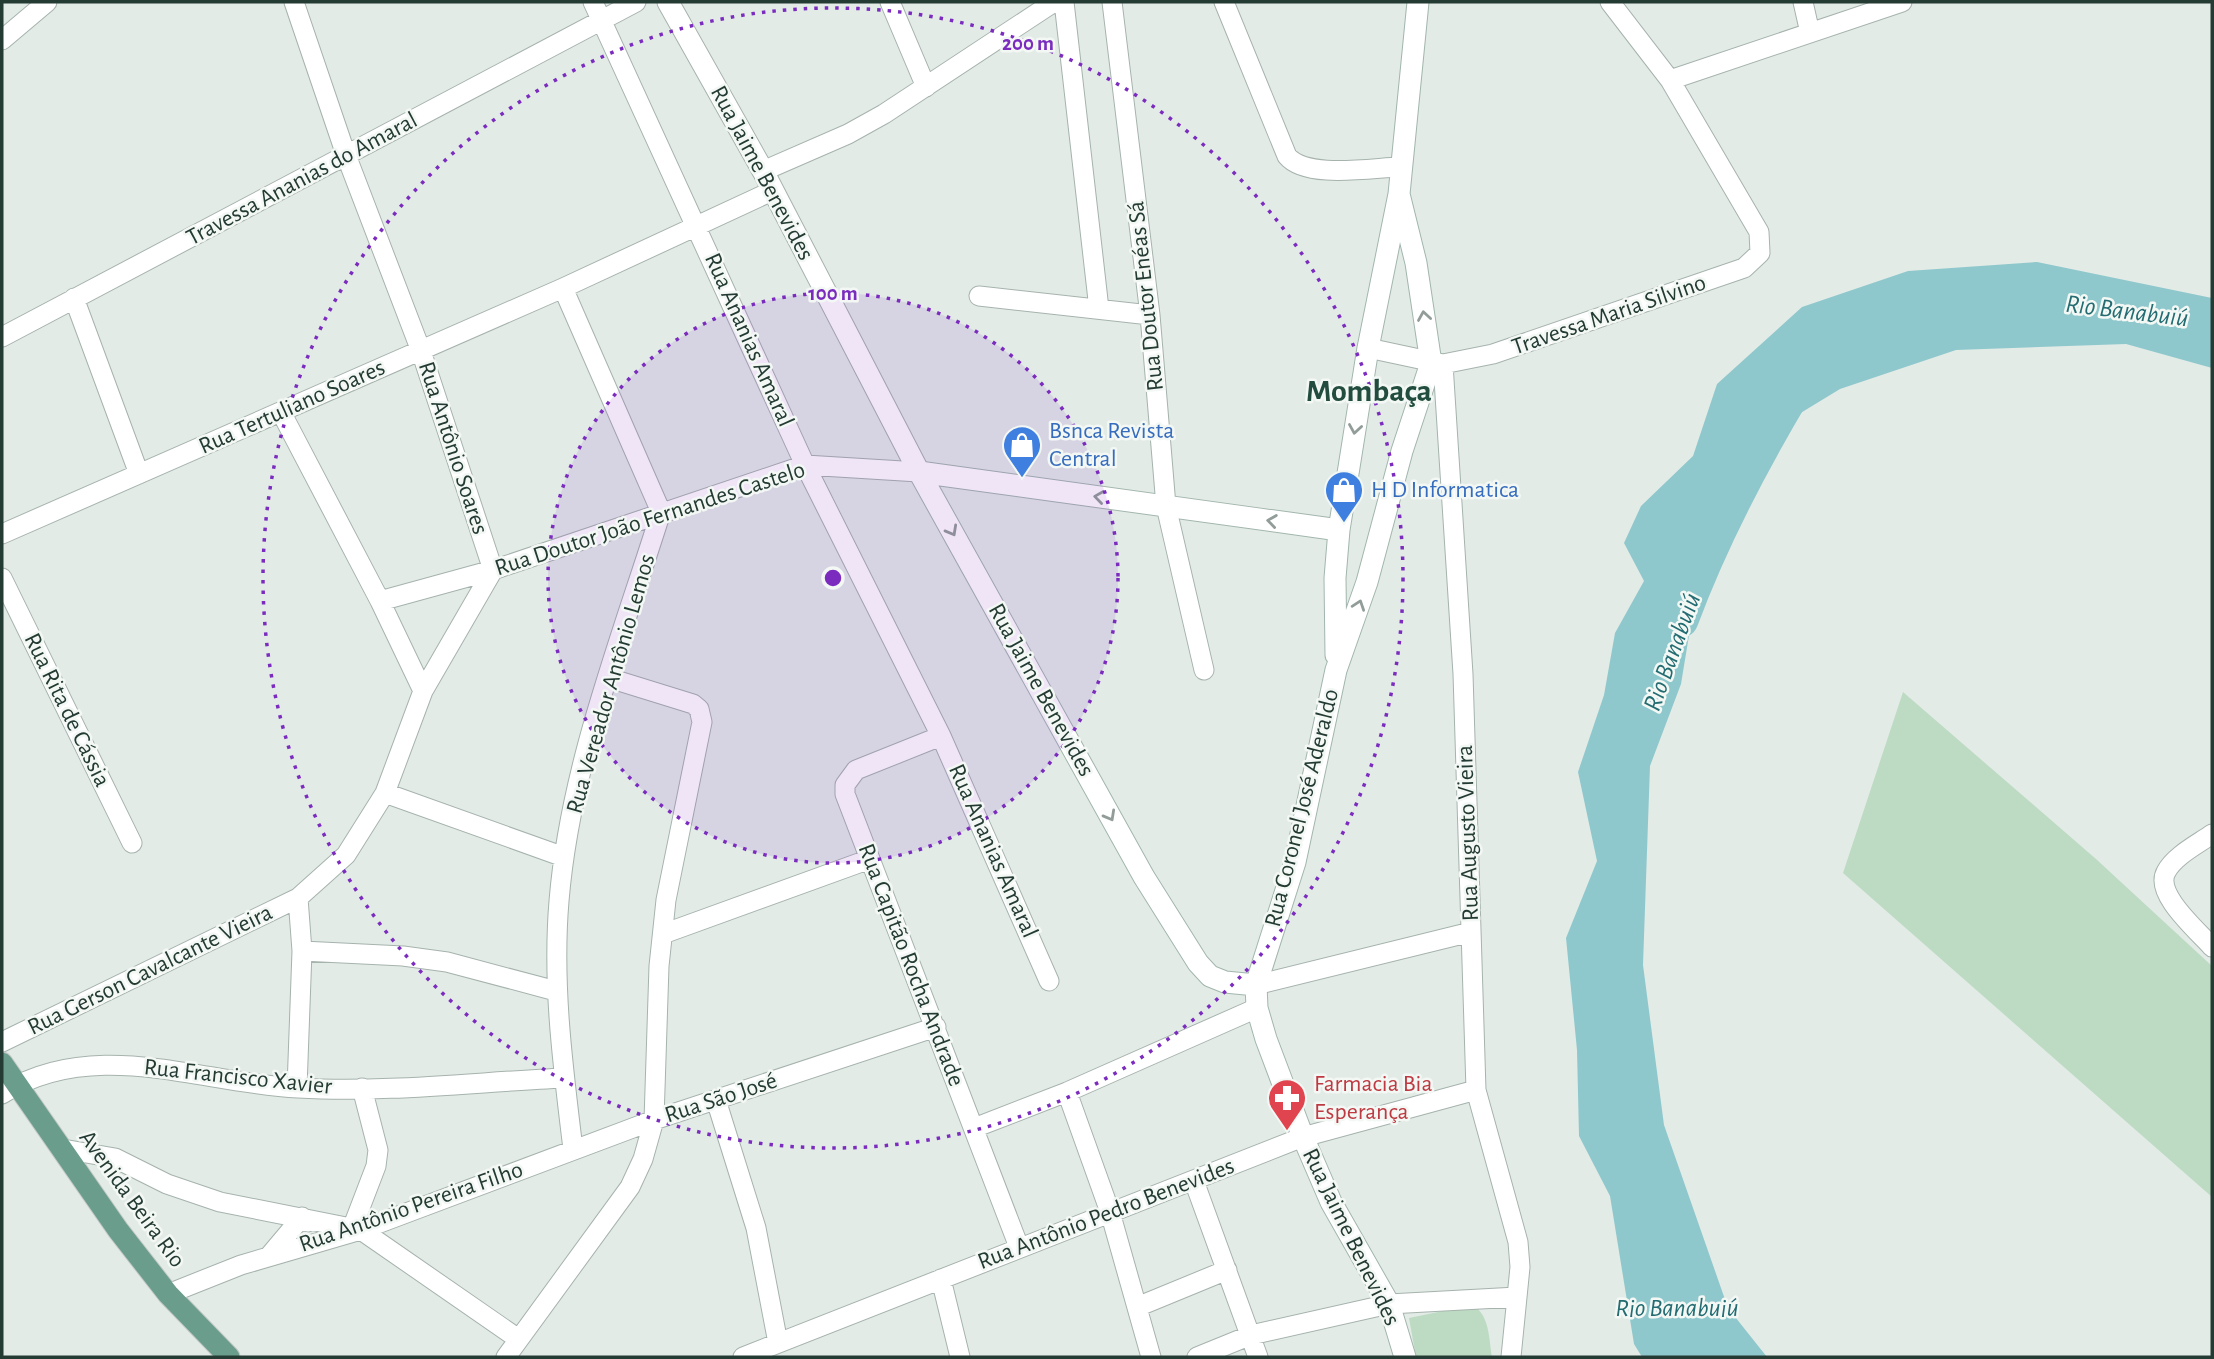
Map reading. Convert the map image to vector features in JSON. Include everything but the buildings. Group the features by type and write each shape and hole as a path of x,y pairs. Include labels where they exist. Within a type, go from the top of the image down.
{"main road":[{"name":"Rua Jaime Benevides","path":"668,2 763,171 919,472 1144,877 1198,963 1210,976 1225,982 1256,985 1257,1008 1303,1137 1331,1202 1389,1304 1405,1357"},
{"name":"Rua Coronel José Aderaldo","path":"1336,670 1335,578 1339,530 1367,348 1399,194 1418,2"},
{"name":"Rua Coronel José Aderaldo","path":"1256,985 1295,862 1336,670 1367,582 1402,451 1437,363 1399,194"},
{"name":"Rua Doutor João Fernandes Castelo","path":"919,472 1339,530"},
{"name":"Avenida Beira Rio","path":"2,1063 9,1089 63,1149 118,1230 168,1294 229,1357"}],"street":[{"path":"2,40 47,2"},
{"name":"Rua Antônio Soares","path":"294,2 346,155 421,351 493,570"},
{"name":"Rua Ananias Amaral","path":"593,2 805,465 941,736 1049,981"},
{"name":"Travessa Ananias do Amaral","path":"2,337 636,2"},
{"path":"890,2 926,87"},
{"path":"763,171 848,134 926,87 1054,2"},
{"name":"Rua Doutor Enéas Sá","path":"1064,2 1099,309"},
{"name":"Rua Doutor Enéas Sá","path":"1112,2 1150,315 1166,506 1205,670"},
{"path":"1224,2 1287,156 1293,163 1307,170 1400,167"},
{"path":"1610,2 1670,80 1902,2"},
{"path":"1803,2 1810,33"},
{"name":"Travessa Maria Silvino","path":"1437,363 1534,342 1744,268 1760,253 1759,232 1670,80"},
{"name":"Rua Tertuliano Soares","path":"2,534 564,288 772,191"},
{"path":"564,288 661,512"},
{"path":"979,296 1150,315"},
{"path":"74,298 139,474"},
{"path":"1367,348 1437,363"},
{"name":"Rua Augusto Vieira","path":"1437,363 1463,674 1476,1090 1518,1242 1517,1297 1511,1357"},
{"path":"281,412 380,601 422,691"},
{"name":"Rua Doutor João Fernandes Castelo","path":"380,601 493,570 805,465 919,472"},
{"name":"Rua Vereador Antônio Lemos","path":"573,1149 556,991 558,902 564,857 580,772 661,512"},
{"path":"297,1088 302,951 298,898 346,855 385,793 422,691 493,570"},
{"name":"Rua Rita de Cássia","path":"2,578 132,843"},
{"path":"609,678 693,704 699,709 702,722 666,900 654,1120"},
{"name":"Rua Capitão Rocha Andrade","path":"941,736 856,770 849,777 845,794 1019,1247"},
{"path":"385,793 564,857"},
{"path":"2212,834 2173,864 2165,873 2164,883 2165,892 2172,902 2212,947"},
{"path":"663,934 870,859"},
{"name":"Rua Gerson Cavalcante Vieira","path":"2,1042 298,898"},
{"path":"1256,985 1471,932"},
{"path":"302,951 403,956 447,962 556,991"},
{"path":"974,1128 1066,1092 1257,1008"},
{"name":"Rua São José","path":"507,1357 517,1338 630,1187 643,1159 654,1120 936,1027"},
{"name":"Rua Francisco Xavier","path":"9,1089 61,1069 117,1063 297,1088 362,1088 564,1078"},
{"path":"357,1228 376,1166 378,1150 362,1088"},
{"name":"Rua Antônio Pedro Benevides","path":"743,1357 1303,1137 1476,1090"},
{"path":"1066,1092 1110,1212 1152,1357"},
{"path":"716,1100 756,1228 778,1343"},
{"name":"Rua Antônio Pereira Filho","path":"168,1294 270,1255 327,1239 654,1120"},
{"path":"63,1149 116,1158 167,1184 200,1196 357,1228 517,1338"},
{"path":"1194,1181 1258,1357"},
{"path":"302,1217 327,1239"},
{"path":"270,1255 302,1217"},
{"path":"1137,1307 1227,1270"},
{"path":"941,1279 960,1357"},
{"path":"1196,1357 1251,1335 1389,1304 1517,1297"}],"green space":[{"path":"1903,692 2096,859 2212,966 2212,1197 1843,873"},
{"path":"1472,1305 1478,1309 1485,1321 1492,1357 1416,1357 1409,1318"}],"water":[{"name":"Rio Banabuiú","path":"2037,262 2212,298 2212,368 2126,344 1956,350 1840,389 1748,445 1707,526 1681,684 1650,766 1643,965 1664,1125 1728,1308 1767,1357 1642,1357 1634,1344 1610,1196 1579,1136 1577,1050 1566,938 1597,861 1578,772 1604,695 1615,633 1644,581 1624,543 1641,506 1693,456 1717,384 1802,307 1908,271"}],"waterway":[{"name":"Rio Banabuiú","path":"1681,620 1732,503 1794,391"}],"place":[{"name":"Bsnca Revista Central","path":"1022,479"},
{"name":"H D Informatica","path":"1344,524"},
{"name":"Farmacia Bia Esperança","path":"1287,1132"}],"district":[{"name":"Mombaça","path":"1369,391"}]}
